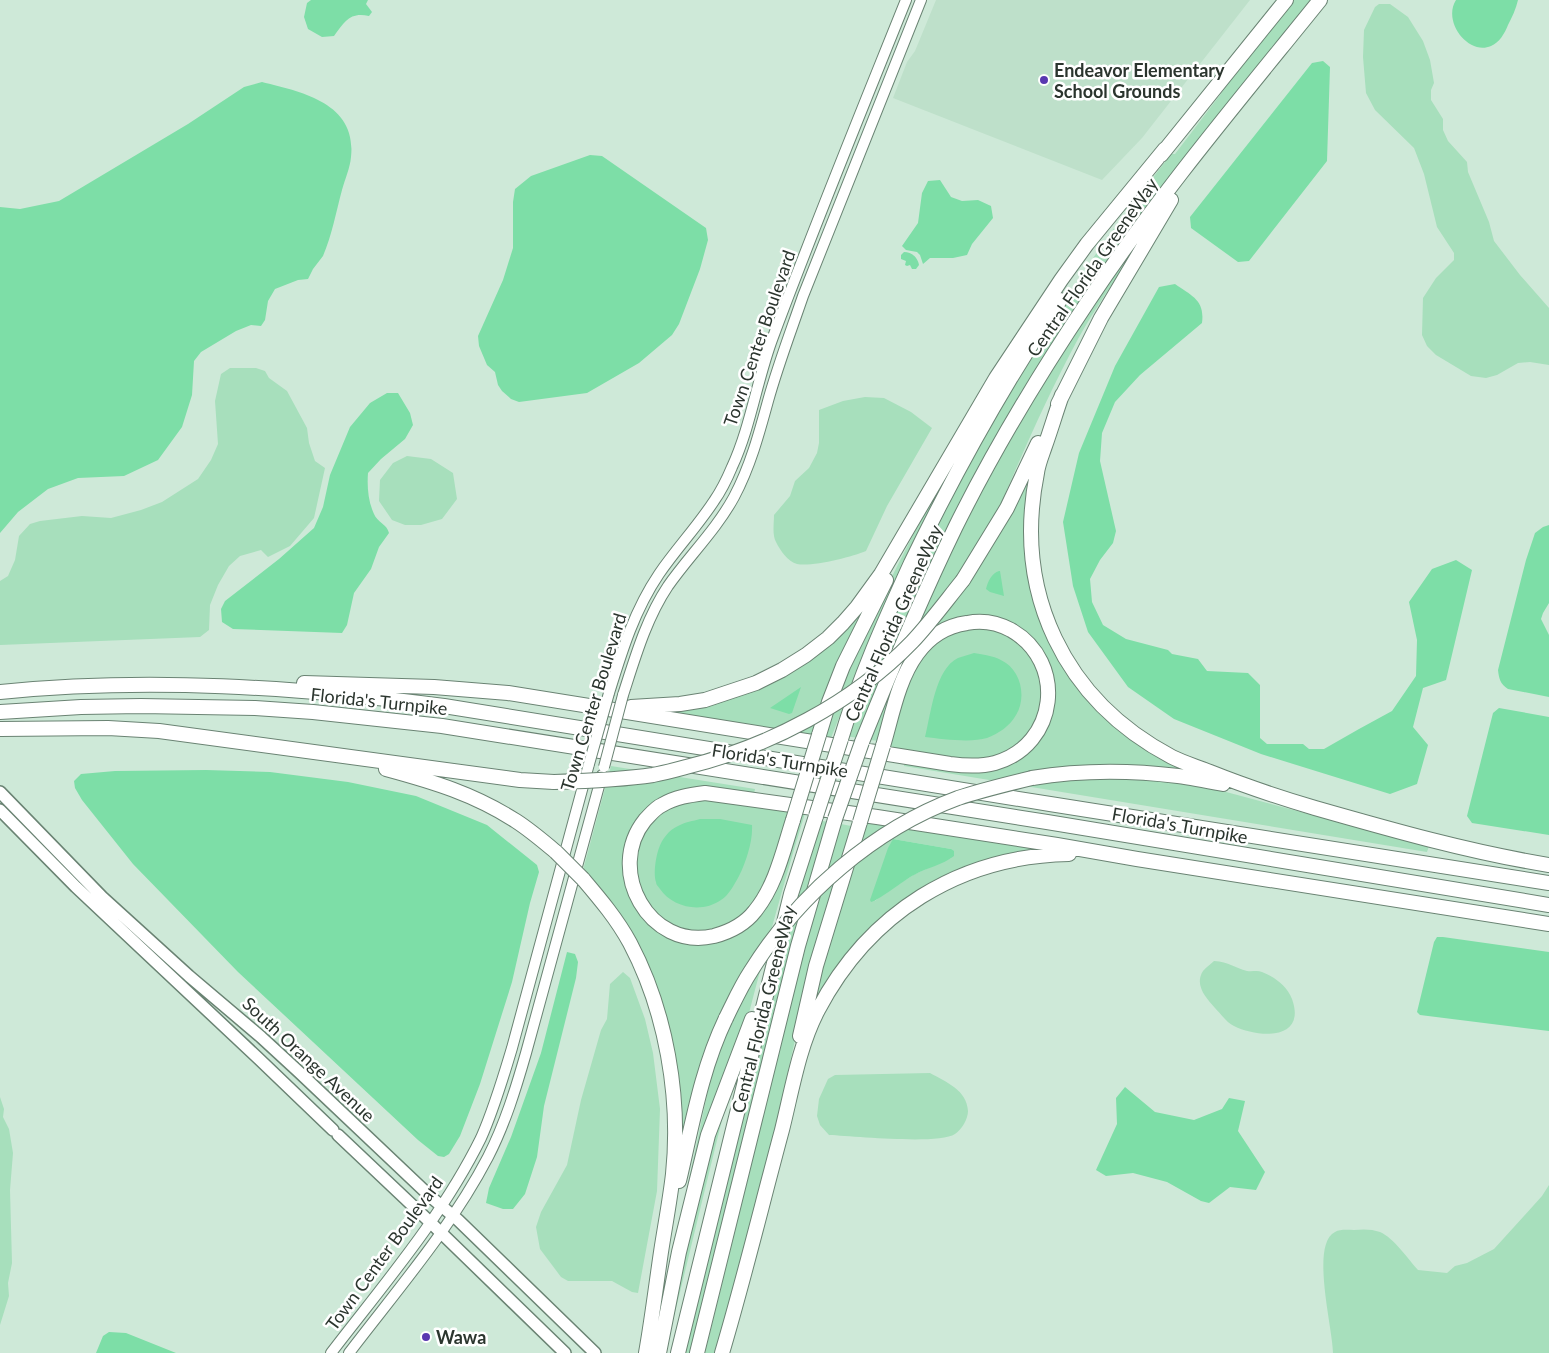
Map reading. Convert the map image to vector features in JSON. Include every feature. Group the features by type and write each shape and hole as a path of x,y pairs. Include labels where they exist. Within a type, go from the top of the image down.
{"highway":[{"name":"Central Florida GreeneWay","path":"678,1353 792,894 852,700 891,607 934,517 969,450 1002,392 1051,314 1108,230 1147,178 1164,148 1286,0"},
{"name":"Central Florida GreeneWay","path":"697,1353 798,946 816,881 862,742 900,647 927,587 963,513 1002,440 1089,299 1147,218 1320,0"},
{"path":"0,729 108,728 159,731 520,780 554,782 614,780 655,775 717,759 786,731 838,702 880,671 912,642 963,580 1007,508 1101,318 1152,229 1213,134"},
{"path":"566,702 634,707 680,704 705,700 756,683 782,670 828,638 843,623 881,574 996,378 1061,280 1087,244 1164,148"},
{"path":"1062,395 1037,471 1032,502 1031,535 1033,565 1045,617 1059,650 1078,678 1100,705 1123,726 1150,745 1174,758 1258,791 1392,830 1503,857 1549,865"},
{"path":"957,444 852,646 836,682 819,735 793,820 764,900 754,913 730,931 708,937 696,937 674,932 653,919 636,896 631,882 629,868 630,853 634,838 640,826 660,805 687,795 705,793 718,794 877,817 1549,924"},
{"path":"122,684 262,682 407,686 508,694 566,702 950,764 975,766 993,763 1015,754 1028,743 1038,730 1045,714 1048,682 1038,655 1025,640 1005,627 994,624 972,622 955,625 943,630 923,646 909,667 901,688 883,746 860,822 816,966 763,1201"},
{"name":"Florida's Turnpike","path":"0,692 122,684 266,688 376,697 444,706 1549,883"},
{"name":"Florida's Turnpike","path":"0,712 132,706 236,708 313,712 442,726 1038,820 1549,905"},
{"path":"310,751 354,760 445,786 480,800 517,821 556,852 583,879 604,904 630,942 659,1012 671,1074 674,1116 673,1173 646,1353"},
{"path":"658,1272 700,1088 716,1038 750,972 770,942 806,900 845,864 890,833 923,814 958,798 996,786 1032,778 1062,773 1136,772 1179,776 1258,791"},
{"path":"722,1353 800,1058 818,1011 844,967 878,930 908,905 949,881 967,873 1008,861 1038,856 1075,854 1137,859"},
{"path":"659,1353 679,1252 708,1135 774,963"}],"main road":[{"name":"Town Center Boulevard","path":"331,1353 431,1223 463,1171 481,1136 498,1094 609,693 628,634 646,594 660,572 715,500 732,466 746,429 760,376 785,305 906,0"},
{"name":"Town Center Boulevard","path":"349,1353 452,1215 488,1157 502,1125 516,1088 623,695 650,619 668,587 720,518 746,473 785,345 803,296 921,0"},
{"name":"South Orange Avenue","path":"0,792 102,897 189,976 261,1037 452,1215 595,1353"},
{"name":"South Orange Avenue","path":"0,810 76,887 259,1059 565,1353"}],"shaded area":[{"path":"311,0 368,0 366,4 372,12 369,16 357,15 348,19 334,36 322,37 308,29 304,17 307,3"},
{"name":"Endeavor Elementary School Grounds","path":"936,0 1250,0 1142,138 1102,180 893,98 907,62 915,51"},
{"path":"1294,0 1313,0 1136,219 1130,233 1043,362 859,738 844,736 901,599 959,478 1062,303 1109,235 1171,154 1175,154 1237,70"},
{"path":"1456,0 1518,0 1505,31 1497,43 1483,48 1467,42 1455,27 1452,18"},
{"path":"1379,4 1390,4 1408,17 1423,41 1430,60 1434,83 1431,90 1431,100 1443,119 1443,130 1448,141 1467,162 1468,172 1489,222 1494,241 1549,308 1549,365 1530,362 1518,363 1497,375 1486,378 1471,376 1436,355 1427,346 1422,335 1423,298 1436,278 1454,260 1454,253 1437,227 1424,174 1414,148 1375,110 1366,93 1363,57 1364,30 1375,7"},
{"path":"1323,61 1330,67 1327,161 1249,261 1238,262 1191,228 1190,217 1312,63"},
{"path":"262,82 294,90 324,103 336,112 345,124 351,139 350,165 323,256 308,279 298,280 275,289 268,301 265,320 261,326 251,325 236,331 201,352 194,361 192,395 182,427 158,460 124,476 78,478 48,489 18,512 0,533 0,207 20,209 59,201 188,124 244,87"},
{"path":"590,155 602,156 706,228 708,240 700,269 679,324 672,335 639,363 587,393 519,402 511,399 498,385 495,372 487,365 479,346 478,336 503,280 513,248 513,202 515,189 531,176"},
{"path":"940,180 951,197 962,201 978,200 991,206 993,218 972,244 967,255 953,258 930,258 923,264 917,252 906,250 902,246 918,223 922,193 928,181"},
{"path":"1144,232 1146,233 1078,339 1048,398 968,583 998,536 1031,470 1027,560 1086,696 1208,775 1148,765 1074,766 1068,779 1125,777 1215,789 1429,846 1427,852 904,766 905,760 953,768 1026,751 1052,680 1008,623 934,630 881,741 870,740 933,592 993,469 1055,366"},
{"path":"904,252 912,254 916,258 919,265 916,269 912,269 910,265 905,265 906,261 901,259 901,255"},
{"path":"1175,284 1196,299 1201,309 1202,323 1140,375 1115,402 1102,433 1100,461 1116,531 1113,543 1100,560 1090,579 1092,602 1103,625 1126,639 1168,650 1172,654 1198,659 1207,671 1248,673 1260,685 1260,738 1267,744 1303,744 1309,749 1324,749 1392,711 1416,676 1417,640 1409,602 1432,569 1456,560 1472,570 1446,680 1423,688 1413,727 1428,745 1417,784 1390,794 1261,754 1174,719 1128,687 1088,632 1073,586 1063,522 1079,453 1115,366 1159,287"},
{"path":"230,368 256,368 265,371 269,378 287,391 307,428 309,443 315,461 325,468 314,518 290,546 268,557 261,550 240,556 229,566 218,585 210,605 209,630 200,637 0,645 0,581 8,576 15,560 19,536 30,524 40,521 82,516 111,518 141,510 162,502 198,479 211,460 218,444 215,401 221,374"},
{"path":"387,393 398,393 410,413 413,425 405,439 381,459 368,473 370,504 375,517 386,527 389,533 379,547 371,569 354,593 347,625 342,633 233,629 222,622 221,609 225,601 279,559 314,528 323,507 330,475 350,427 370,403"},
{"path":"865,397 884,398 911,412 932,428 887,506 866,551 822,563 804,565 794,563 780,549 775,539 774,515 790,496 795,481 809,468 817,453 819,443 819,410 843,401"},
{"path":"407,456 431,459 453,473 457,499 442,519 421,525 405,525 392,520 379,501 380,480 393,463"},
{"path":"941,484 943,485 913,542 879,616 831,738 823,737 862,639"},
{"path":"1549,525 1549,603 1541,619 1549,635 1549,697 1508,689 1500,681 1498,670 1526,560 1535,533"},
{"path":"999,571 1004,596 986,589 991,578"},
{"path":"870,598 814,738 647,710 757,687"},
{"path":"992,628 1014,638 1035,661 1044,697 1032,731 1009,752 978,761 887,750 910,676 928,647 960,629"},
{"path":"974,653 991,656 1006,663 1016,674 1021,687 1021,702 1016,715 1003,729 987,738 948,740 925,737 935,693 944,672 958,658"},
{"path":"801,687 792,713 789,714 770,708"},
{"path":"1499,708 1549,717 1549,835 1472,823 1467,816 1493,713"},
{"path":"611,766 755,789 754,794 721,789 651,808 626,882 681,939 749,924 801,809 806,810 749,1013 665,1353 661,1310 710,1081 682,1140 680,1140 664,1015 583,870"},
{"path":"206,770 270,772 348,782 416,796 487,825 537,865 539,872 512,982 480,1084 460,1136 449,1154 444,1157 438,1156 418,1140 238,972 133,864 82,800 75,788 74,781 81,774 115,771"},
{"path":"698,798 792,808 772,872 749,911 722,929 696,932 672,926 648,907 634,873 640,835 665,808"},
{"path":"700,819 720,819 752,825 750,844 739,876 724,898 705,907 679,904 665,895 656,884 655,879 659,848 666,835 681,825"},
{"path":"865,819 1056,848 906,901 809,1020 814,994","holes":["893,839 951,849 951,858 915,874 875,901"]},
{"path":"816,820 829,822 692,1353 678,1353"},
{"path":"841,824 856,827 798,1027 763,1182 719,1353 705,1353 799,971 816,906"},
{"path":"893,839 951,849 954,851 954,856 945,862 914,875 871,902 870,900 888,848"},
{"path":"1437,937 1549,952 1549,1031 1420,1015 1417,1012 1434,942"},
{"path":"567,952 575,954 578,962 576,978 544,1106 537,1157 525,1194 513,1209 503,1209 486,1203 489,1188 511,1137 541,1053"},
{"path":"1214,961 1247,971 1262,972 1280,982 1292,999 1295,1013 1293,1023 1287,1029 1278,1033 1267,1034 1244,1030 1229,1023 1208,1000 1200,986 1203,971"},
{"path":"623,972 630,978 645,1019 653,1053 660,1109 657,1191 638,1293 632,1292 612,1281 568,1281 561,1277 540,1249 536,1227 541,1212 567,1165 581,1100 601,1030 607,1019 610,984"},
{"path":"930,1073 949,1083 960,1092 967,1104 968,1114 966,1120 955,1134 932,1139 829,1135 820,1125 817,1116 819,1099 828,1079 835,1075"},
{"path":"1125,1087 1155,1112 1194,1120 1222,1109 1229,1098 1245,1101 1238,1131 1265,1172 1256,1190 1230,1187 1209,1203 1201,1201 1167,1182 1133,1173 1106,1176 1096,1170 1117,1124 1116,1098"},
{"path":"0,1097 4,1109 3,1117 9,1129 13,1153 10,1190 12,1263 8,1283 9,1296 0,1325"},
{"path":"1549,1185 1549,1353 1333,1353 1323,1269 1324,1253 1328,1240 1335,1232 1364,1229 1380,1232 1396,1244 1418,1270 1447,1273 1455,1266 1467,1263 1494,1249 1542,1196"},
{"path":"109,1332 126,1333 176,1353 96,1353 103,1336"}],"place":[{"name":"Endeavor Elementary School Grounds","path":"1044,80"},
{"name":"Wawa","path":"426,1337"}]}
